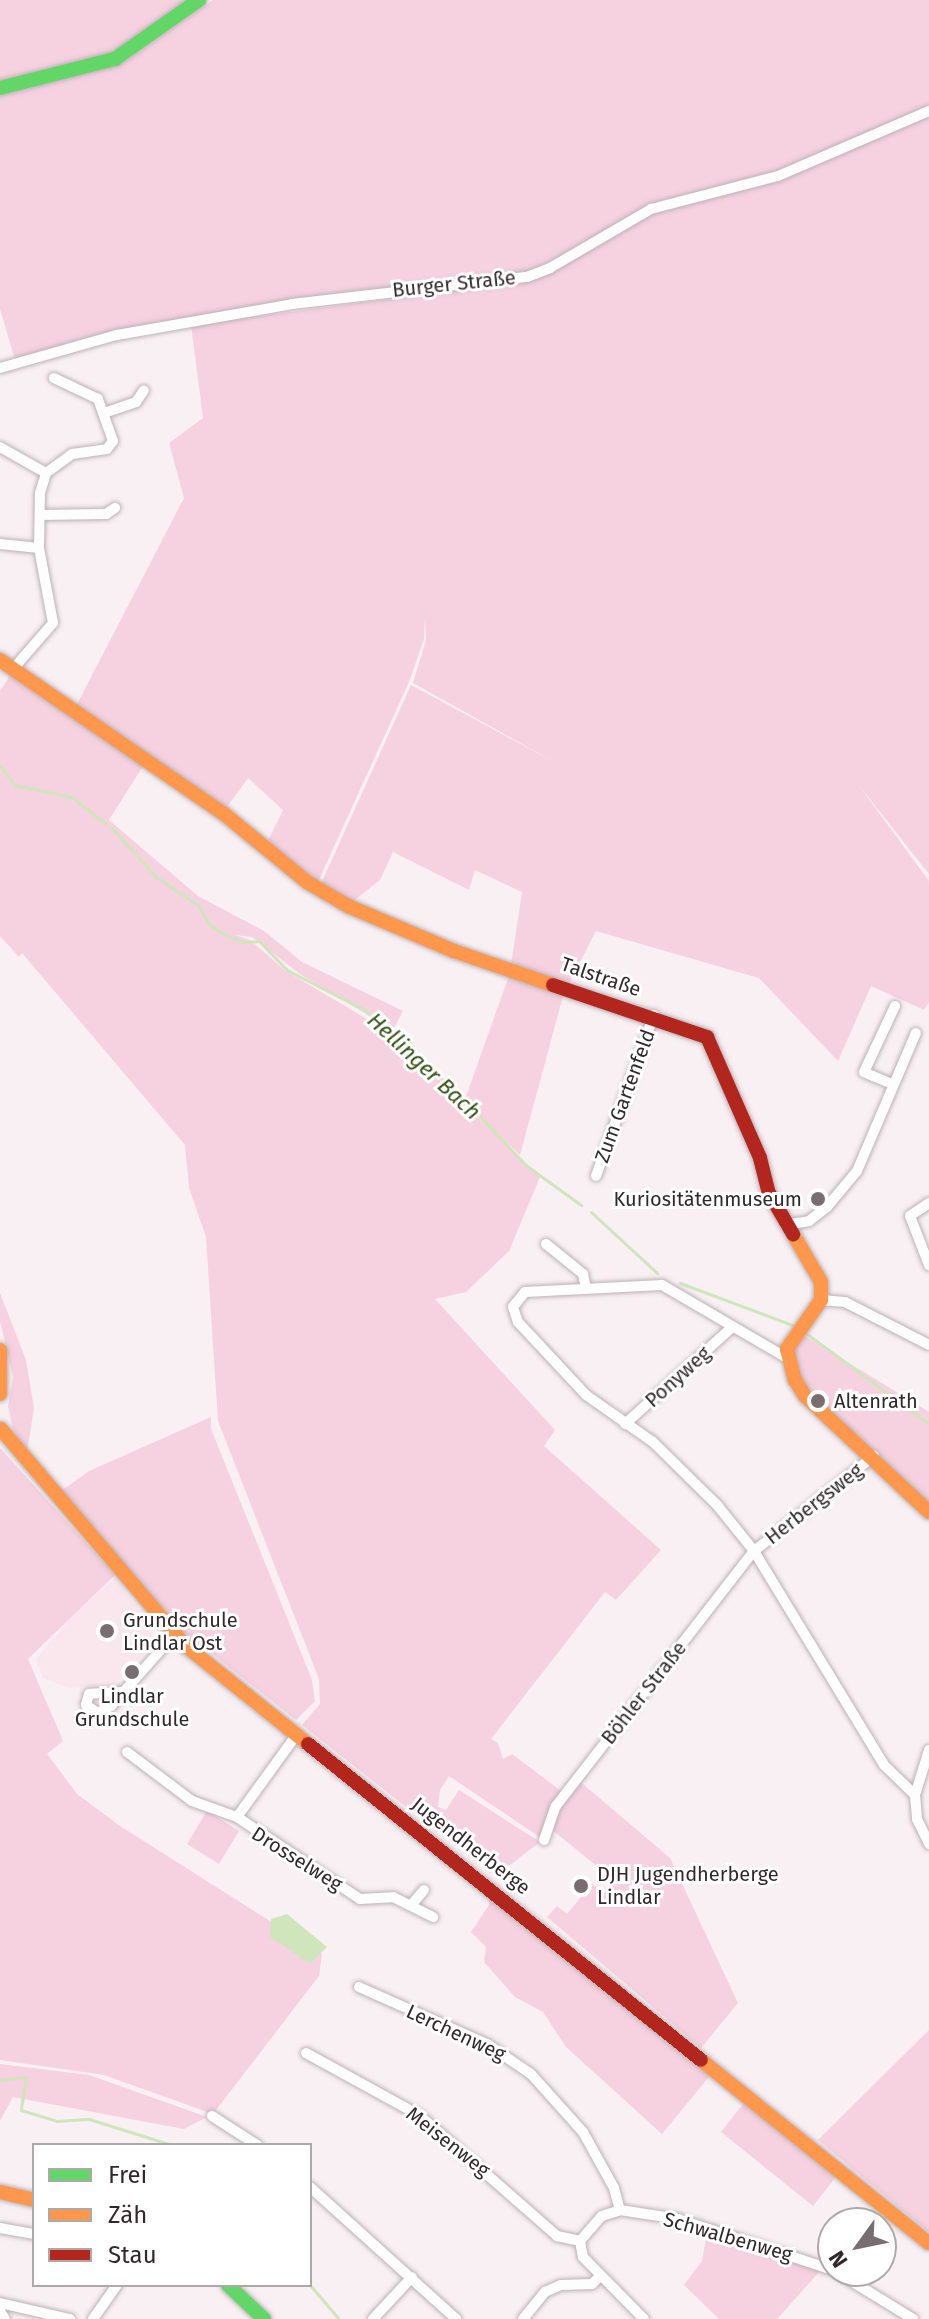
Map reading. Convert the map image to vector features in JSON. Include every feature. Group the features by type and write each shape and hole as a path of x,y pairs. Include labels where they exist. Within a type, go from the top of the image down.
{"street":[{"path":"0,88 115,59 161,32 199,0"},
{"name":"Burger Straße","path":"0,368 117,335 292,304 527,277 651,209 778,176 929,111"},
{"path":"13,669 53,623 39,548 46,473 72,454 111,446 107,412 90,391 54,378"},
{"path":"107,412 136,402 144,390"},
{"path":"0,447 46,473"},
{"path":"40,515 106,514 115,508"},
{"path":"0,544 39,548"},
{"name":"Talstraße","path":"0,660 151,762 338,900 454,951 654,1015 707,1037 715,1048 785,1225 821,1282 821,1300"},
{"path":"892,1084 864,1072 895,1006"},
{"name":"Zum Gartenfeld","path":"596,1176 654,1015"},
{"path":"785,1225 809,1221 827,1207 857,1171 916,1033"},
{"path":"929,1203 910,1216 929,1265"},
{"path":"546,1244 583,1274 586,1288"},
{"name":"Ponyweg","path":"730,1329 625,1424 586,1395 518,1322 515,1303 525,1292 662,1285 730,1329 787,1358"},
{"path":"929,1345 845,1302 821,1300 787,1349 787,1358 805,1396 874,1456 929,1511"},
{"path":"0,1350 4,1375 0,1394"},
{"path":"0,1412 0,1434"},
{"path":"625,1424 694,1479 754,1551 884,1765 915,1795"},
{"name":"Jugendherberge","path":"0,1434 174,1635 929,2243"},
{"name":"Herbergsweg","path":"754,1551 874,1456"},
{"name":"Böhler Straße","path":"544,1840 556,1806 754,1551"},
{"path":"122,1692 174,1635"},
{"name":"Drosselweg","path":"297,1734 237,1817 360,1899 393,1897 413,1903 433,1917"},
{"path":"929,1750 915,1795 917,1819 929,1844"},
{"path":"127,1752 192,1801 237,1817"},
{"path":"413,1903 424,1890"},
{"name":"Lerchenweg","path":"359,1987 487,2044 531,2074 583,2132 614,2188 620,2210"},
{"name":"Meisenweg","path":"306,2053 419,2115 557,2236 580,2241"},
{"path":"212,2116 254,2143"},
{"path":"312,2189 456,2319"},
{"path":"0,2192 32,2200"},
{"path":"620,2210 602,2216 580,2241 583,2257 599,2277 644,2319"},
{"name":"Schwalbenweg","path":"620,2210 706,2227 817,2265"},
{"path":"0,2228 32,2234"},
{"path":"373,2319 412,2277"},
{"path":"523,2319 545,2292 561,2285 592,2284 599,2277"},
{"path":"93,2319 116,2287"},
{"path":"230,2287 264,2319"},
{"name":"Schwalbenweg","path":"860,2287 913,2319"},
{"path":"0,2303 70,2319"},
{"path":"0,2311 5,2319"}],"shaded area":[{"path":"0,0 190,0 111,53 0,81"},
{"path":"213,0 929,0 929,108 796,166 683,196 520,276 329,294 94,336 15,360 0,309 0,96 123,63"},
{"path":"918,117 929,119 929,874 857,783 929,881 929,1002 924,1010 871,986 838,1061 759,978 596,931 569,983 511,965 522,892 475,870 469,890 393,852 380,880 352,902 320,886 411,685 556,763 413,683 426,640 425,617 424,639 409,682 317,884 267,843 283,810 248,778 224,811 150,754 75,708 184,498 169,443 203,418 191,325 518,282 652,211 776,180"},
{"path":"13,671 145,763 109,820 198,896 264,931 302,962 403,1011 393,1030 300,974 252,937 235,935 250,940 286,971 392,1034 540,1177 509,1251 466,1292 435,1299 555,1430 544,1446 661,1550 616,1600 605,1592 491,1739 498,1743 503,1759 512,1754 565,1794 577,1779 670,1858 738,2003 701,2048 547,1917 557,1906 567,1914 592,1884 605,1893 614,1880 551,1829 544,1840 449,1776 440,1790 438,1807 446,1810 459,1790 540,1842 510,1865 490,1873 302,1725 320,1704 319,1679 218,1421 206,1237 189,1188 185,1145 22,953 19,957 0,936 0,691"},
{"path":"510,973 565,989 520,1155 464,1102"},
{"path":"0,1293 26,1360 34,1408 27,1452 13,1429 8,1406 13,1377 0,1321"},
{"path":"800,1333 929,1412 929,1506 796,1379 792,1348"},
{"path":"211,1417 211,1429 312,1680 315,1701 296,1720 182,1630 61,1491 89,1471"},
{"path":"0,1448 115,1575 28,1659 63,1741 47,1754 77,1794 120,1826 322,1954 319,1976 213,2114 104,2075 0,2060"},
{"name":"Grundschule Lindlar Ost","path":"115,1578 152,1626 151,1646 114,1685 69,1688 43,1678 36,1659 77,1611"},
{"path":"207,1811 239,1831 219,1864 187,1844"},
{"path":"490,1893 713,2072 662,2134 566,2047 543,2012 515,1997 484,1962 486,1947 471,1932 489,1905"},
{"path":"287,1914 327,1947 310,1964 270,1937 271,1919"},
{"path":"929,2030 929,2232 818,2140"},
{"path":"0,2064 89,2075 207,2117 184,2129 13,2097 0,2121"},
{"path":"747,2099 839,2173 813,2206 721,2132"},
{"path":"707,2233 817,2269 817,2274 777,2319 719,2319 684,2285 702,2261"}],"waterway":[{"name":"Hellinger Bach","path":"0,766 15,785 72,797 106,824"},
{"name":"Hellinger Bach","path":"112,828 156,877 198,905 208,923 242,942 259,941 287,970 363,1009 393,1033 407,1053 450,1085 527,1166 581,1205"},
{"name":"Hellinger Bach","path":"591,1212 657,1273"},
{"name":"Hellinger Bach","path":"680,1283 795,1326"},
{"name":"Hellinger Bach","path":"807,1334 929,1424"},
{"path":"0,2080 26,2077 21,2110 57,2121 89,2119 166,2143"},
{"path":"312,2287 339,2319"}],"traffic: fast":[{"path":"0,88 115,59 199,0"},
{"path":"230,2287 264,2319"}],"traffic: slow":[{"path":"0,660 223,813 307,882 348,906 454,951 553,985"},
{"path":"793,1234 821,1282 821,1300 787,1349 795,1380 805,1396 929,1512"},
{"path":"0,1350 0,1394"},
{"path":"1,1429 186,1646 308,1744"},
{"path":"701,2060 929,2243"},
{"path":"0,2192 32,2200"}],"traffic: jam":[{"path":"553,985 707,1037 760,1158 769,1193 793,1234"},
{"path":"308,1744 701,2060"}],"place":[{"name":"Kuriositätenmuseum","path":"818,1199"},
{"name":"Altenrath","path":"818,1401"},
{"name":"Grundschule Lindlar Ost","path":"107,1631"},
{"name":"Lindlar Grundschule","path":"132,1672"},
{"name":"DJH Jugendherberge Lindlar","path":"581,1886"}]}
